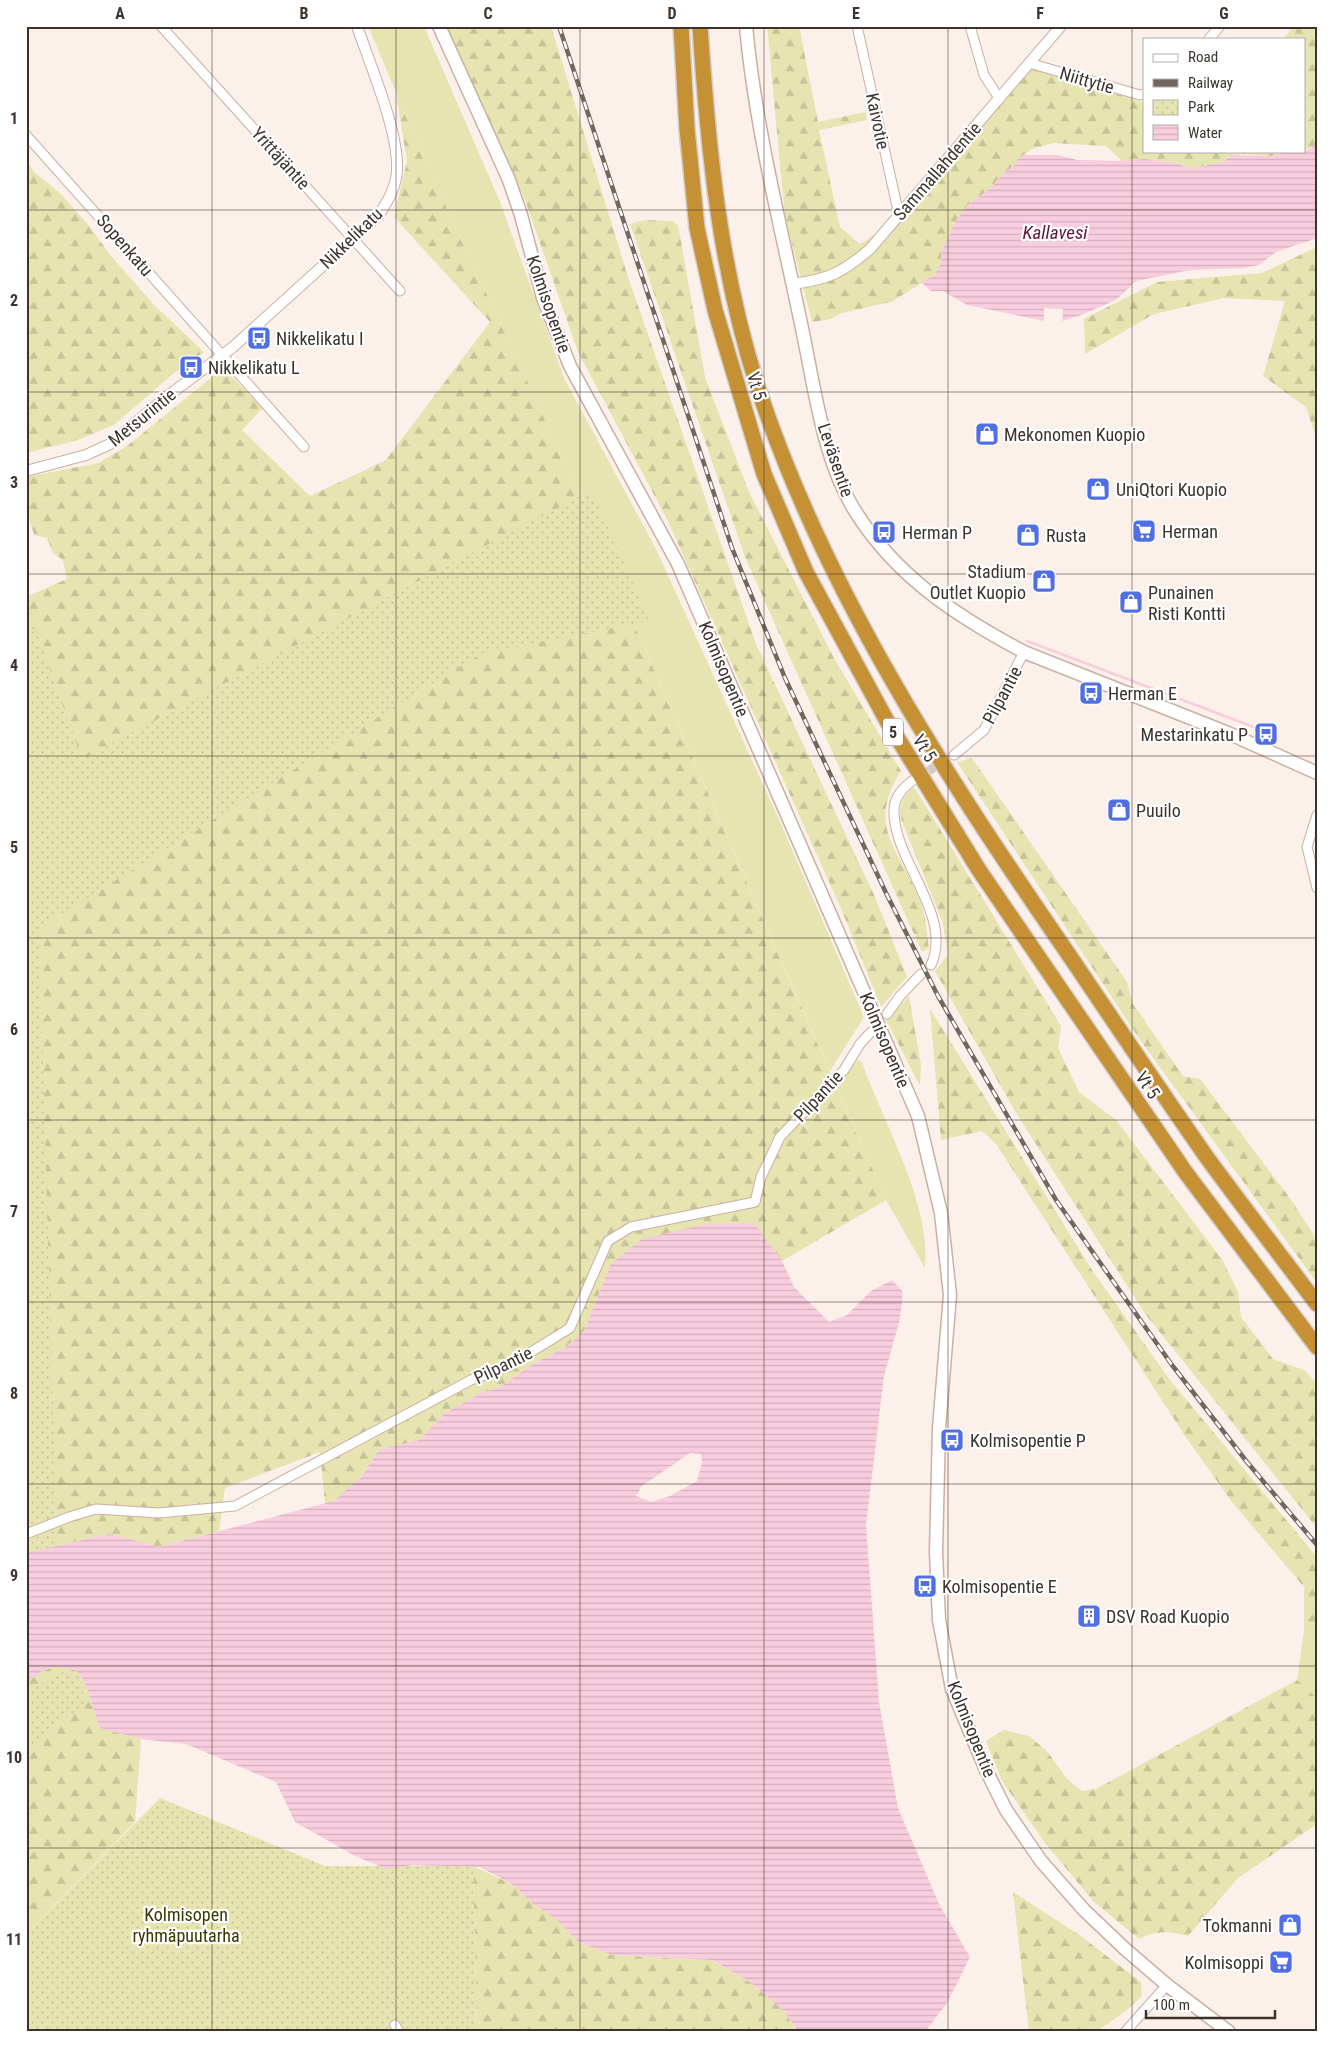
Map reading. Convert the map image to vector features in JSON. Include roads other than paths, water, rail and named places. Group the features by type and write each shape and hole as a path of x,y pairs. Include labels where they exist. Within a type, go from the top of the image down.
{"highway":[{"name":"Vt 5","path":"681,26 687,129 697,228 716,310 764,474 806,572 886,721 979,870 1186,1173 1317,1347"},
{"name":"Vt 5","path":"700,26 707,129 718,223 736,306 758,388 786,465 827,560 910,708 1003,859 1209,1159 1317,1304"}],"main road":[{"name":"Kolmisopentie","path":"439,26 508,180 521,215 543,298 570,366 678,564 918,1116 941,1213 950,1295 939,1428 936,1552 940,1620 952,1690 986,1770 1006,1810 1041,1861 1084,1910 1166,1984 1229,2032"},
{"name":"Leväsentie","path":"746,26 749,62 758,115 822,423 845,494 856,513 884,551 922,589 964,619 1024,652 1228,733 1317,773"}],"street":[{"name":"Yrittäjäntie","path":"161,26 400,291"},
{"name":"Nikkelikatu","path":"222,356 378,216 389,200 397,171 392,132 356,26"},
{"name":"Kaivotie","path":"857,26 899,215"},
{"path":"970,26 984,75 999,98"},
{"name":"Sammallahdentie","path":"793,284 818,281 844,271 870,250 1061,26"},
{"path":"1210,38 1220,26"},
{"name":"Niittytie","path":"1029,63 1140,95 1143,94"},
{"name":"Sopenkatu","path":"26,135 304,446"},
{"name":"Metsurintie","path":"26,471 100,450 165,398 222,356"},
{"name":"Pilpantie","path":"954,755 984,730 1024,652"},
{"path":"912,781 902,789 894,809 898,835 923,892 934,925 935,956 931,965"},
{"path":"1317,815 1308,848 1317,888"},
{"path":"887,1014 900,996 921,974"},
{"name":"Pilpantie","path":"26,1534 69,1517 96,1509 159,1513 235,1506 471,1380 507,1366 570,1328 608,1242 631,1228 755,1202 761,1177 780,1137 844,1070 860,1044 871,1032"},
{"path":"1125,2032 1166,1984"}],"water":[{"name":"Kallavesi","path":"1317,145 1317,238 1276,252 1259,265 1243,268 1190,270 1136,281 1116,300 1062,321 1063,309 1044,308 1044,321 967,305 943,291 931,291 921,282 935,275 941,262 941,252 957,219 968,205 991,188 1001,175 1015,165 1017,160 1023,155 1058,155 1077,160 1122,161 1145,159 1176,163 1191,169 1223,162 1232,155 1272,156 1285,152 1306,152 1306,150"},
{"path":"754,1223 782,1261 794,1287 829,1322 847,1315 871,1291 892,1280 903,1292 900,1319 884,1376 866,1525 879,1702 898,1808 939,1904 970,1957 947,2003 925,2032 798,2032 785,2012 750,1982 712,1960 612,1955 578,1942 557,1920 532,1903 515,1886 480,1867 413,1865 387,1869 355,1856 295,1822 276,1782 186,1744 141,1739 100,1728 85,1682 77,1671 55,1667 50,1668 26,1682 26,1553 109,1534 159,1547 334,1501 361,1477 379,1450 419,1440 445,1413 481,1393 500,1387 531,1365 566,1347 584,1331 611,1264 642,1239 706,1224","holes":["690,1453 701,1454 702,1463 697,1481 670,1496 651,1502 636,1496 642,1486"]}],"waterway":[{"path":"1027,641 1259,729"}],"tunnel":[{"path":"917,778 954,755"}],"railway":[{"path":"559,26 732,548 785,678 887,895 938,996 1056,1200 1172,1365 1247,1462 1317,1545"}],"place":[{"name":"Nikkelikatu I","path":"259,338"},
{"name":"Nikkelikatu L","path":"191,367"},
{"name":"Mekonomen Kuopio","path":"987,434"},
{"name":"UniQtori Kuopio","path":"1098,489"},
{"name":"Herman","path":"1144,531"},
{"name":"Herman P","path":"884,532"},
{"name":"Rusta","path":"1028,535"},
{"name":"Stadium Outlet Kuopio","path":"1044,581"},
{"name":"Punainen Risti Kontti","path":"1131,602"},
{"name":"Herman E","path":"1091,693"},
{"name":"Mestarinkatu P","path":"1266,734"},
{"name":"Puuilo","path":"1119,810"},
{"name":"Kolmisopentie P","path":"952,1440"},
{"name":"Kolmisopentie E","path":"925,1586"},
{"name":"DSV Road Kuopio","path":"1089,1616"},
{"name":"Tokmanni","path":"1290,1925"},
{"name":"Kolmisoppi","path":"1281,1962"}],"park label":[{"name":"Kolmisopen ryhmäpuutarha","path":"186,1924"}]}
